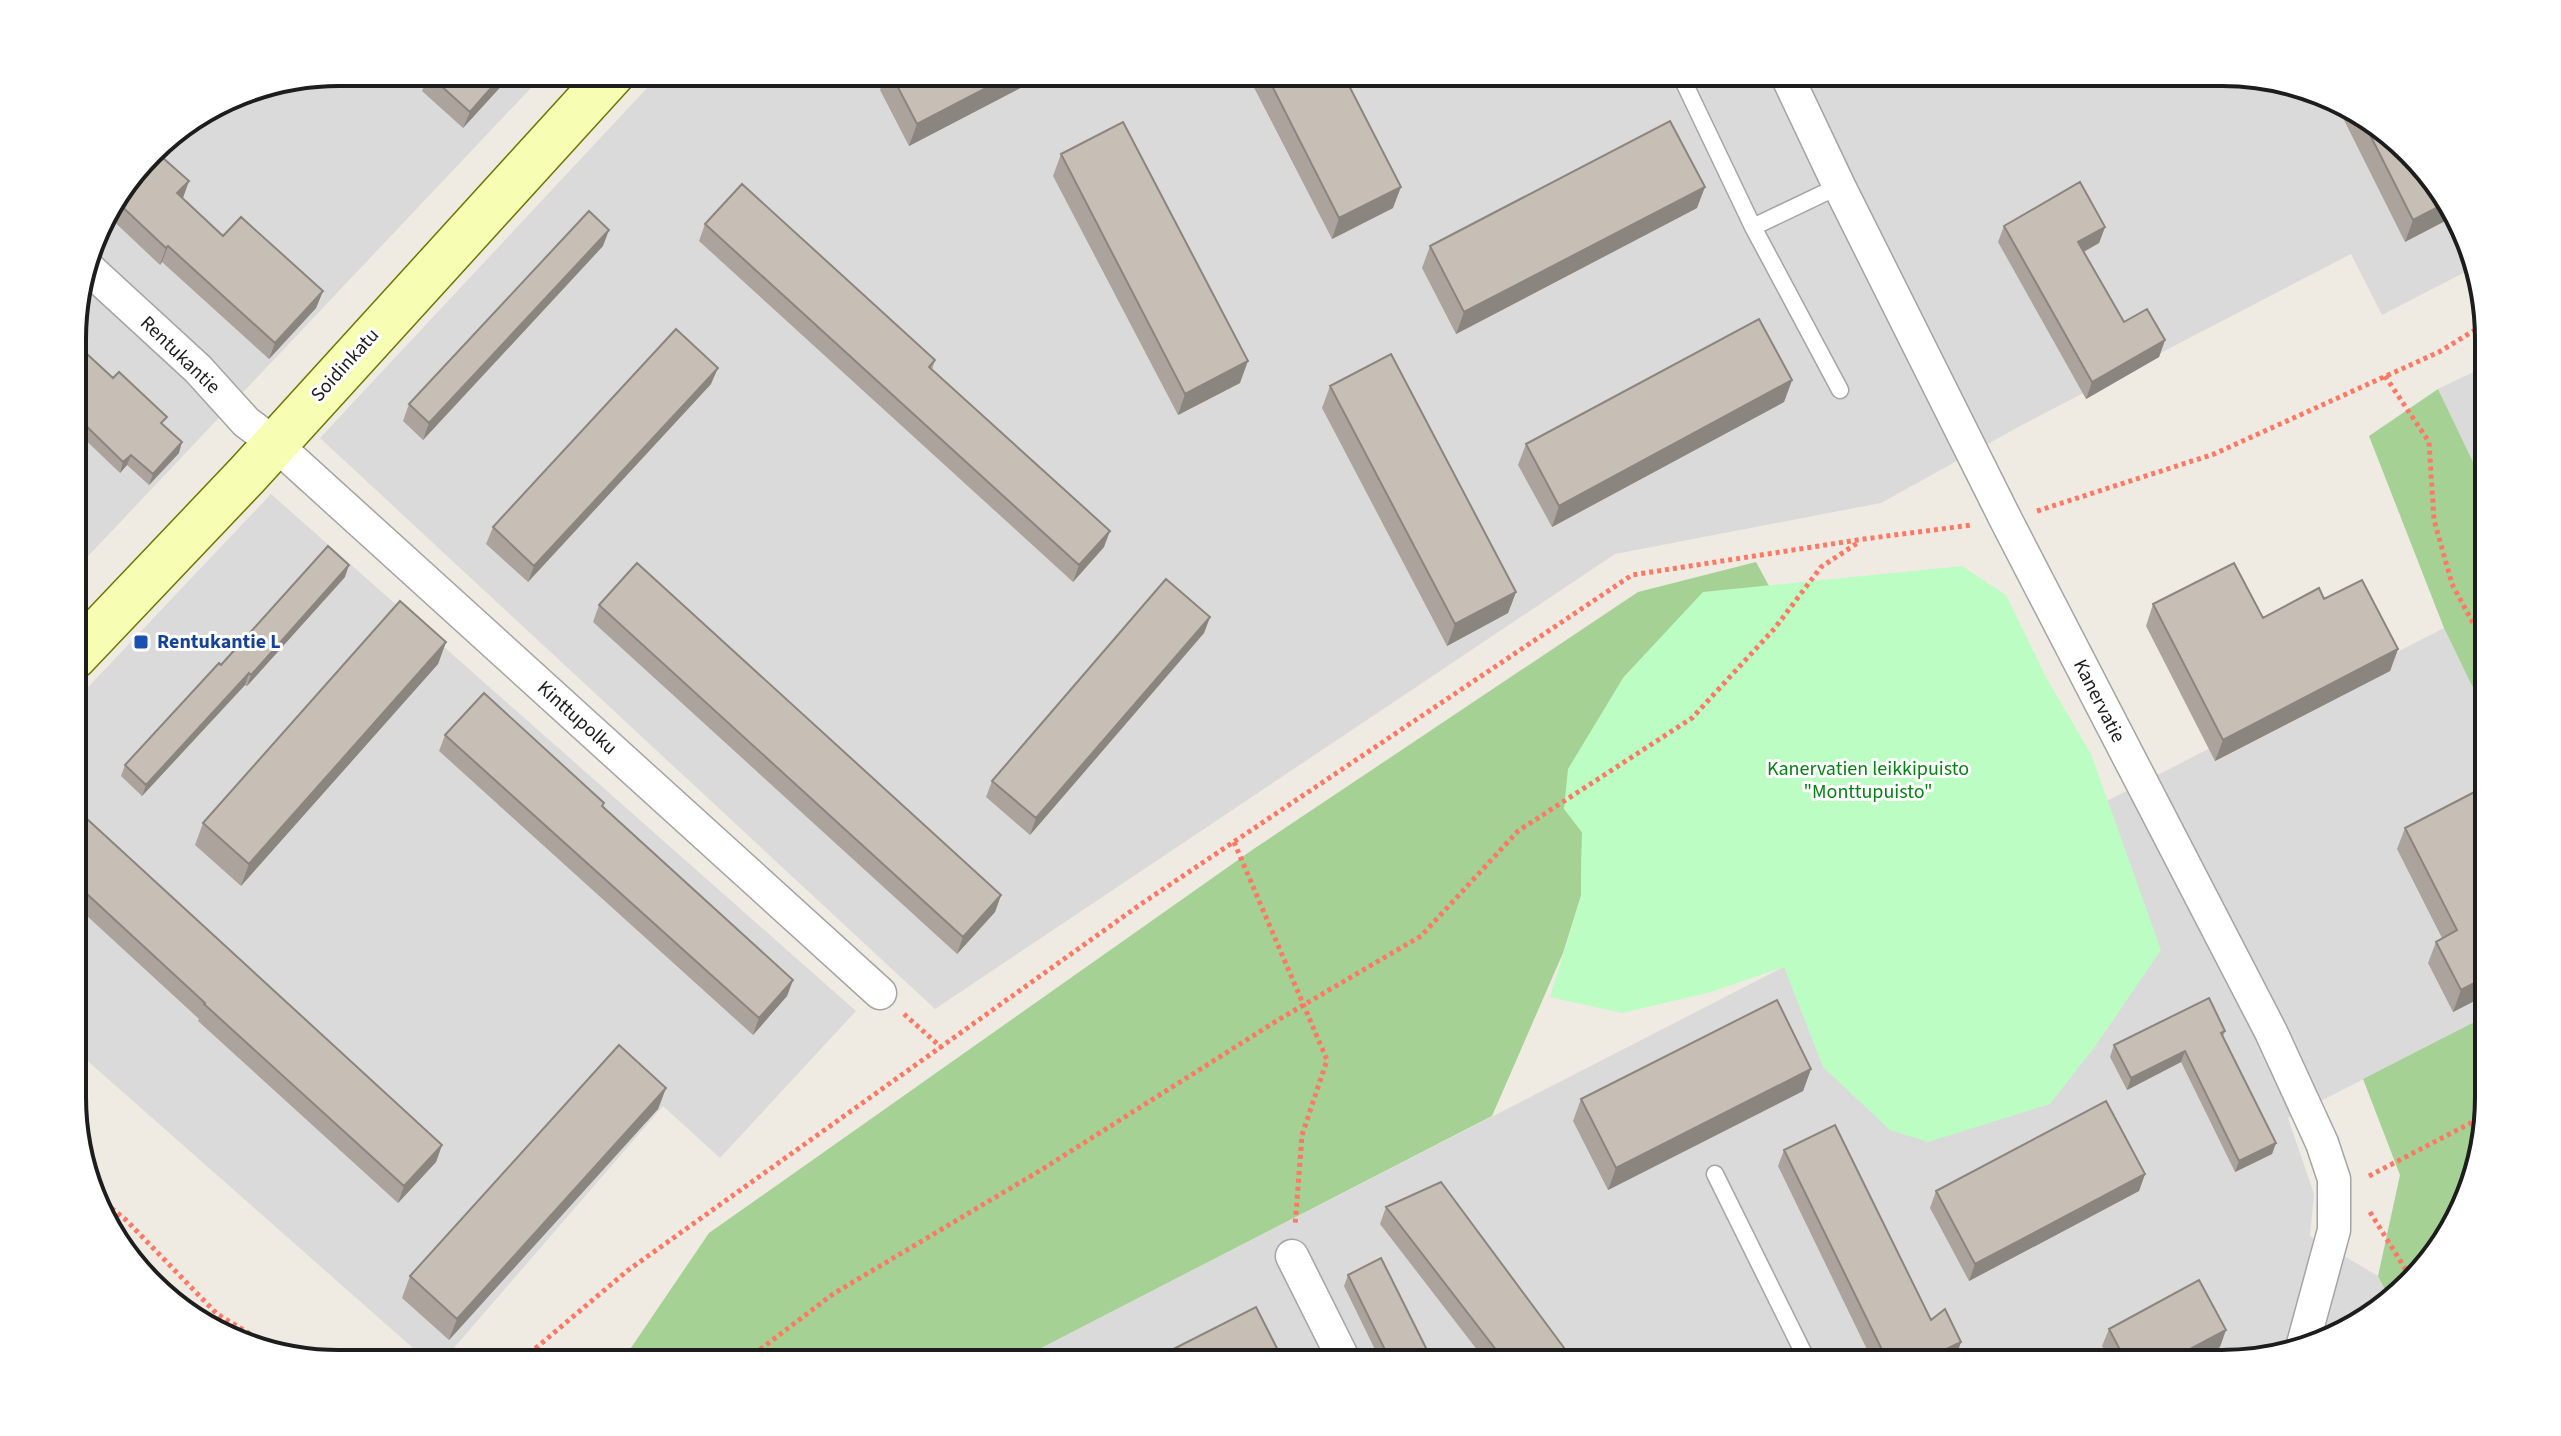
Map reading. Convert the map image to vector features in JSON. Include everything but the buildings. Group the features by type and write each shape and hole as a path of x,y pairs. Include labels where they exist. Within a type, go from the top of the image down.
{"street":[{"name":"Soidinkatu","path":"86,644 247,475 594,86"},
{"name":"Kanervatie","path":"1792,86 2006,520 2271,1032 2322,1143 2334,1179 2334,1230 2305,1336"},
{"name":"Rentukantie","path":"95,274 198,369 246,422 274,443"},
{"name":"Kinttupolku","path":"274,443 880,993"},
{"path":"1292,1256 1339,1349"}],"lane":[{"path":"1686,86 1753,227 1840,390"},
{"path":"1753,227 1839,186"},
{"path":"1715,1174 1802,1349"}],"path":[{"path":"534,1350 627,1271 1141,904 1632,575 2006,520 2214,454 2439,352 2474,331"},
{"path":"2385,376 2429,442 2437,533 2452,584 2474,625"},
{"path":"760,1350 833,1294 1041,1170 1303,1005 1421,936 1518,831 1692,718 1775,628 1821,567 1864,539"},
{"path":"1234,842 1327,1060 1302,1135 1292,1256"},
{"path":"880,993 942,1048"},
{"path":"2369,1176 2473,1122"},
{"path":"112,1208 217,1314 249,1333"},
{"path":"2370,1212 2406,1270"}],"shaded area":[{"path":"339,86 533,86 86,558 88,306 105,242 120,212 149,172 185,138 212,120 242,105 273,95 306,88"},
{"path":"649,86 2255,88 2319,105 2376,138 2423,185 2456,242 2466,272 2382,315 2351,254 2022,425 1881,503 1615,554 935,1009 320,438"},
{"path":"2474,372 2474,464 2438,389"},
{"path":"271,494 856,1011 720,1158 663,1106 452,1350 415,1350 86,1060 86,689"},
{"path":"2444,628 2474,690 2474,1022 2288,1118 2314,1194 2310,1236 2378,1276 2385,1290 2334,1324 2303,1337 2239,1349 1038,1350"}],"green space":[{"path":"2438,389 2474,464 2474,690 2444,628 2369,436"},
{"path":"1756,562 1769,586 1703,593 1623,678 1564,808 1582,832 1581,896 1563,953 1492,1116 1038,1350 630,1350 709,1233 1255,848 1638,592"},
{"name":"Kanervatien leikkipuisto \"Monttupuisto\"","path":"1962,566 2006,595 2047,679 2091,754 2161,950 2096,1045 2050,1104 1928,1142 1890,1130 1823,1067 1784,967 1711,992 1622,1013 1550,997 1581,896 1582,832 1564,809 1568,769 1623,678 1703,592"},
{"path":"2474,1022 2474,1114 2470,1147 2456,1194 2423,1251 2385,1290 2378,1276 2400,1175 2363,1079"}],"place":[{"name":"Rentukantie L","path":"141,642"}]}
